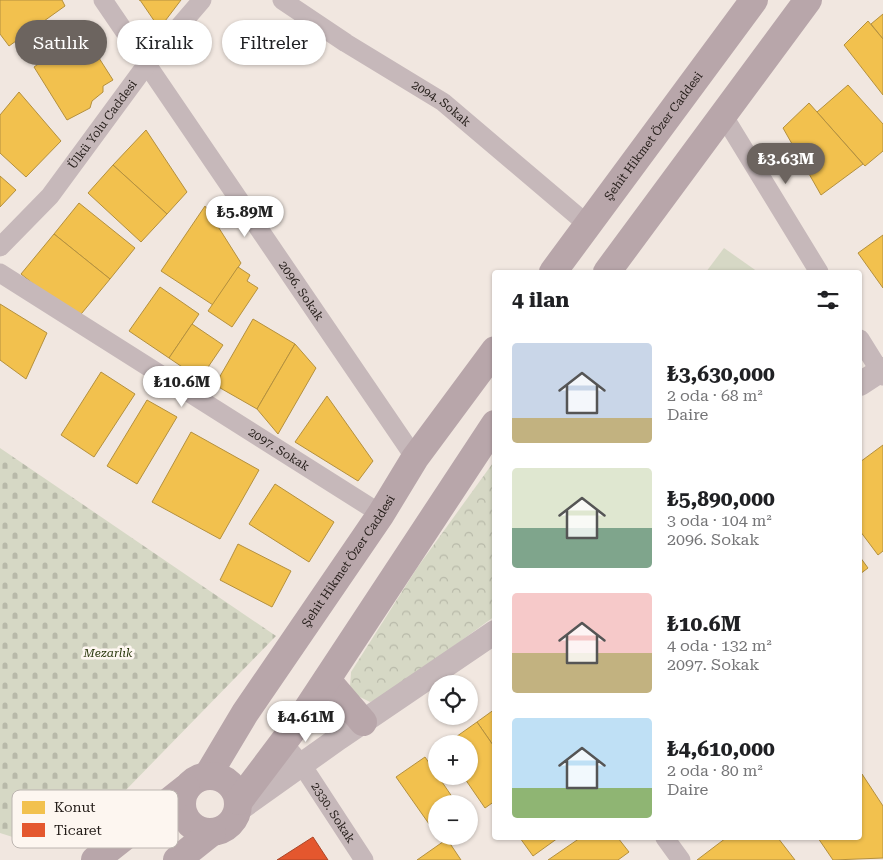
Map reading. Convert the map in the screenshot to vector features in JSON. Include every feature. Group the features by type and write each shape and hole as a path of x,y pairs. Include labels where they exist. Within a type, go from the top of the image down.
{"main road":[{"name":"Şehit Hikmet Özer Caddesi","path":"554,270 754,0"},
{"path":"608,270 808,0"},
{"name":"Şehit Hikmet Özer Caddesi","path":"178,797 197,782 381,514 415,458 492,354"},
{"path":"177,860 212,832 229,825 238,806 284,743 492,429"},
{"path":"326,680 362,722"},
{"path":"212,832 195,828 188,822 182,806 197,782 225,779 232,785 238,806"},
{"name":"Şehit Hikmet Özer Caddesi","path":"96,860 112,848"}],"street":[{"name":"2096. Sokak","path":"103,0 117,20"},
{"name":"Ülkü Yolu Caddesi","path":"185,20 202,0"},
{"name":"2094. Sokak","path":"282,0 346,43 443,102 588,225"},
{"name":"Ülkü Yolu Caddesi","path":"0,247 50,196 146,65"},
{"name":"2096. Sokak","path":"148,65 415,458"},
{"path":"723,115 818,270"},
{"name":"2097. Sokak","path":"0,273 381,514"},
{"path":"862,342 882,372 862,383"},
{"path":"238,806 302,765 492,634"},
{"name":"2330. Sokak","path":"284,743 302,765 364,860"},
{"path":"666,840 681,860"}],"green space":[{"path":"724,248 755,270 708,270"},
{"name":"Mezarlık","path":"0,448 276,636 126,790 12,790 12,837 0,833"},
{"path":"492,464 492,618 387,695 370,702 358,696 350,687 351,672 417,568"}],"building: Konut":[{"path":"0,0 62,0 65,6 45,20 15,20 15,42 9,46 0,34"},
{"path":"140,0 181,0 166,20 154,20"},
{"path":"883,14 883,39 871,24"},
{"path":"868,21 883,39 883,95 844,45"},
{"path":"37,65 103,65 113,80 103,86 103,92 92,101 90,108 67,120 34,67"},
{"path":"848,85 883,124 883,151 865,166 817,112"},
{"path":"19,92 61,141 26,177 0,153 0,115"},
{"path":"809,103 863,164 821,195 783,128"},
{"path":"146,130 187,192 167,214 113,165"},
{"path":"113,165 167,214 141,242 88,193"},
{"path":"0,176 16,190 0,207"},
{"path":"79,203 135,248 110,279 54,234"},
{"path":"205,206 241,263 213,305 161,271"},
{"path":"54,234 110,279 77,319 21,274"},
{"path":"883,235 883,288 858,253"},
{"path":"238,267 250,275 247,281 258,288 232,327 208,311"},
{"path":"160,287 199,314 169,358 129,331"},
{"path":"0,304 47,333 26,379 0,360"},
{"path":"253,319 295,344 257,409 215,385"},
{"path":"192,324 223,345 200,379 169,358"},
{"path":"295,344 316,368 278,434 257,409"},
{"path":"101,372 135,394 94,457 61,435"},
{"path":"327,396 373,461 358,481 295,442"},
{"path":"147,400 177,417 137,484 107,466"},
{"path":"191,432 259,470 220,539 152,502"},
{"path":"883,445 883,551 878,555 862,534 862,461"},
{"path":"275,484 334,522 309,562 249,524"},
{"path":"238,544 291,571 272,607 220,580"},
{"path":"862,560 868,568 862,572"},
{"path":"492,711 492,744 478,721"},
{"path":"478,723 492,744 492,803 485,808 478,795 469,785 478,785 478,735 459,735"},
{"path":"425,757 428,761 428,785 444,785 451,795 428,795 428,822 396,777"},
{"path":"862,774 883,806 883,858 833,860 819,840 862,840"},
{"path":"521,840 555,840 533,856"},
{"path":"577,840 620,840 629,852 618,860 548,860"},
{"path":"723,840 780,840 795,860 697,860"},
{"path":"438,845 451,845 461,860 417,860"}],"building: Ticaret":[{"path":"313,837 328,860 277,860"}]}
